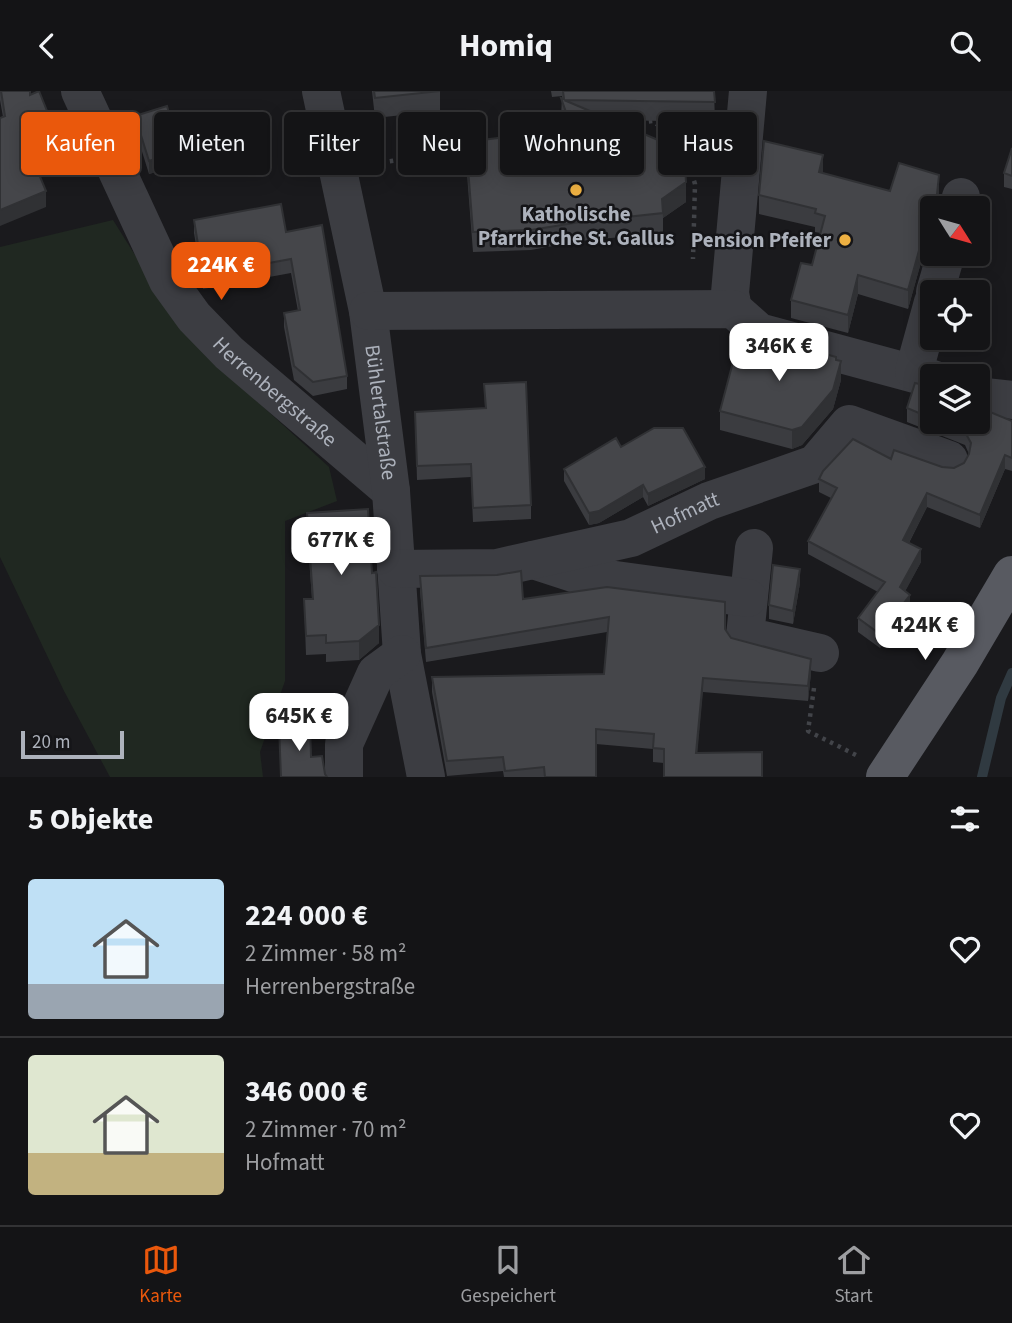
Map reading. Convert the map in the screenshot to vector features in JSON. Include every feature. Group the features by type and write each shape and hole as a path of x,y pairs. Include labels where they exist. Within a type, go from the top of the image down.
{"main road":[{"path":"887,773 960,663 1012,575"}],"street":[{"name":"Herrenbergstraße","path":"80,91 168,281 194,317 229,353 391,491"},
{"name":"Bühlertalstraße","path":"321,91 326,112"},
{"path":"748,91 731,301 759,332 920,374"},
{"name":"Bühlertalstraße","path":"339,175 368,311 391,491 402,654 426,777"},
{"path":"368,311 731,301"},
{"path":"990,397 1012,400"},
{"name":"Hofmatt","path":"396,569 496,568 631,538 709,501 815,464 849,424 949,460"},
{"path":"754,548 745,636 820,653"},
{"path":"531,560 579,575 748,598"},
{"path":"344,777 344,744 376,673 402,654"}],"path":[{"path":"692,175 695,184 693,260 731,301"},
{"path":"820,653 808,731 887,773"}],"shaded area":[{"path":"113,220 160,295 212,360 329,467 337,501 285,521 285,681 260,752 263,777 110,777 64,691 0,557 0,247"}],"building":[{"path":"1,91 30,91 30,95 39,91 47,112 21,112 21,175 39,175 46,191 0,210 0,118 5,116"},
{"path":"374,91 440,91 375,98"},
{"path":"563,91 714,91 715,102 564,100 592,112 566,112 561,98 564,99"},
{"path":"167,106 169,112 154,112 154,159 149,161 140,132 140,114"},
{"path":"644,134 658,140 658,175 686,175 686,182 662,199 663,213 531,230 473,232 469,175 486,175 486,140 500,138 500,175 644,175"},
{"path":"764,141 823,155 819,172 890,191 899,163 939,175 938,196 920,196 920,247 908,290 858,275 848,315 791,300 801,263 812,265 825,216 815,213 816,209 759,195"},
{"path":"1012,148 1012,176 1004,173"},
{"path":"281,204 286,232 322,225 347,376 313,382 294,366 284,313 300,310 291,259 203,275 194,220"},
{"path":"749,332 836,357 836,360 841,361 833,390 802,427 792,430 720,411 733,362 741,363"},
{"path":"526,382 531,505 473,508 471,464 417,466 415,412 486,408 484,384"},
{"path":"915,383 920,384 920,414 907,408"},
{"path":"990,412 1012,421 1012,458 1005,455 980,515 927,493 903,540 921,549 900,587 910,595 880,634 858,618 885,582 808,541 837,488 819,479 823,471 853,439 891,459 894,450 942,467 954,468 964,463 971,443 966,434 990,434"},
{"path":"654,428 683,428 705,467 648,494 643,485 599,511 589,513 564,469 616,438 621,447"},
{"path":"368,509 379,625 359,641 326,643 326,635 306,636 304,599 313,599 307,513"},
{"path":"773,565 800,569 793,611 769,605"},
{"path":"521,571 523,599 607,587 725,602 725,629 731,638 811,659 808,686 703,678 696,753 762,752 762,777 664,777 664,749 653,748 654,734 596,729 596,777 545,777 544,767 505,771 503,757 447,761 432,677 604,674 609,617 426,648 420,576 497,575"},
{"path":"310,725 311,757 322,756 327,777 281,777 279,726"}],"waterway":[{"path":"982,777 1001,698 1012,673"}],"place":[{"name":"Katholische Pfarrkirche St. Gallus","path":"576,190"},
{"name":"Pension Pfeifer","path":"845,240"}]}
